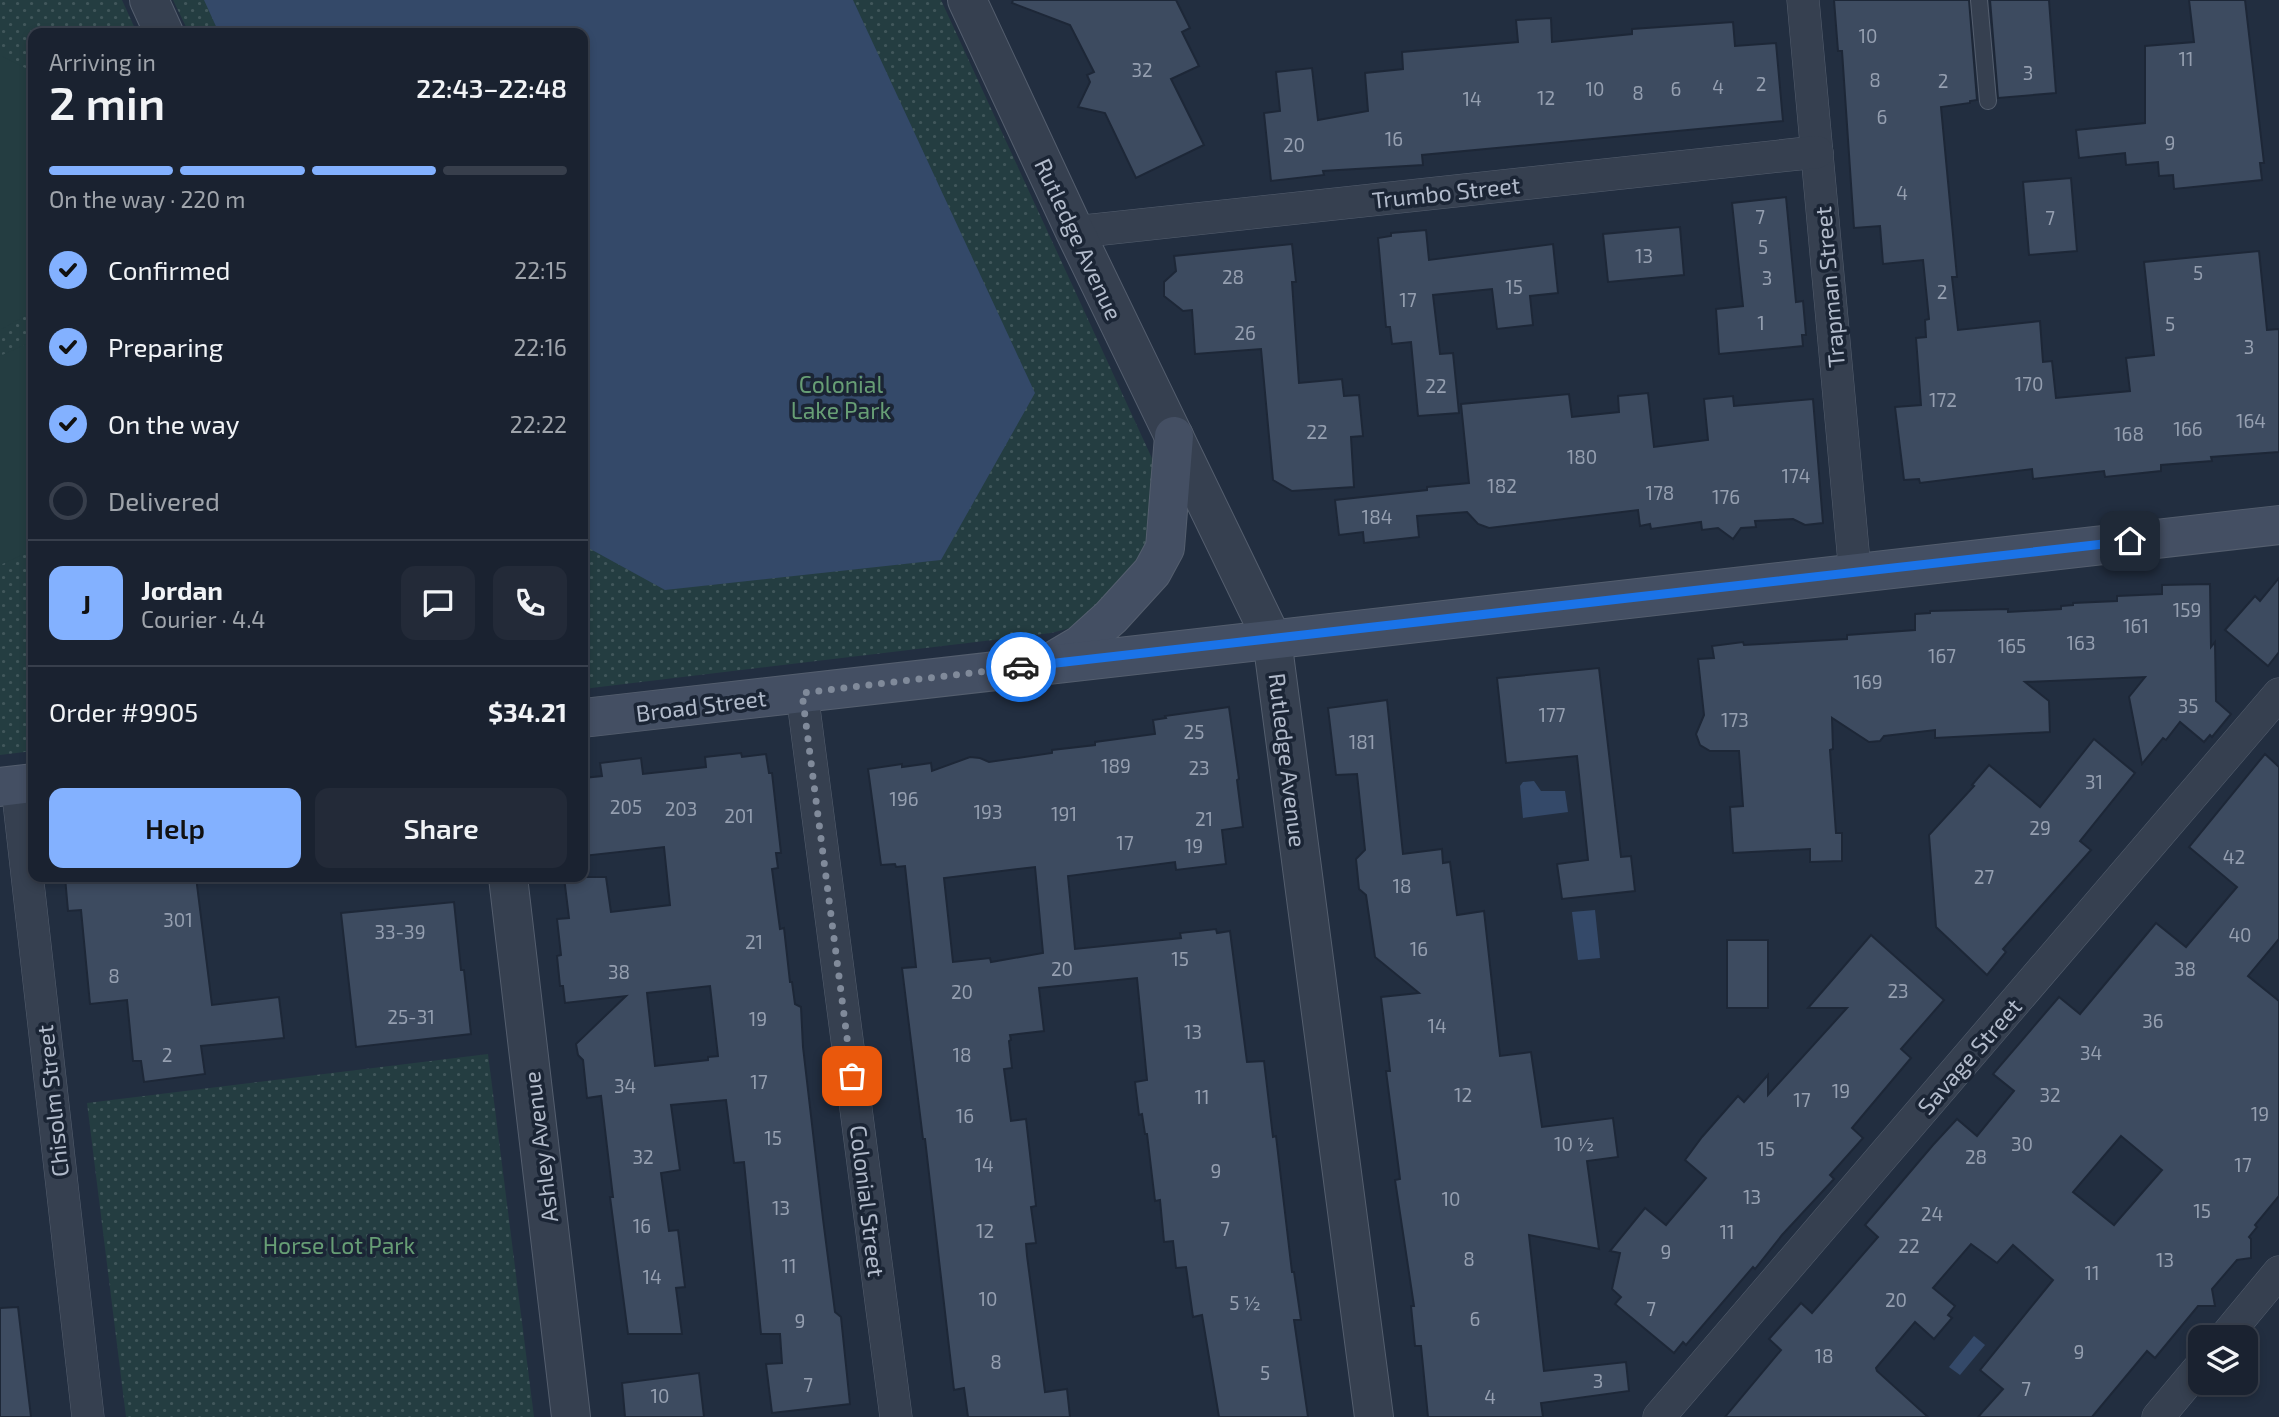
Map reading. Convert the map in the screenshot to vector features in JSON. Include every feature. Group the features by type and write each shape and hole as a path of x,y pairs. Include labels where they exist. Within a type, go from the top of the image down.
{"main road":[{"path":"1047,664 1080,645 1111,617 1152,572 1165,548 1174,436"},
{"name":"Broad Street","path":"588,717 2279,525"}],"street":[{"path":"149,0 162,28"},
{"name":"Rutledge Avenue","path":"967,0 1075,232 1272,639 1374,1417"},
{"name":"Trapman Street","path":"1803,0 1854,573"},
{"name":"Trumbo Street","path":"1075,232 1816,152"},
{"name":"Colonial Street","path":"802,693 896,1417"},
{"name":"Savage Street","path":"1659,1417 2279,694"},
{"name":"Chisolm Street","path":"17,785 88,1417"},
{"name":"Ashley Avenue","path":"509,882 571,1417"},
{"path":"2235,1325 2279,1272"},
{"path":"2158,1417 2188,1381"}],"lane":[{"path":"1979,0 1988,101"}],"green space":[{"path":"0,0 122,0 135,28 28,28 28,752 0,755"},
{"name":"Colonial Lake Park","path":"173,0 941,0 1156,467 1151,539 1132,566 1078,626 1051,633 588,688 588,28 187,28"},
{"path":"0,55 28,69 28,314 0,330"},
{"path":"28,343 28,552 0,565 0,356"},
{"name":"Horse Lot Park","path":"488,1054 534,1417 126,1417 87,1103"}],"water":[{"name":"Colonial Lake Park","path":"204,0 853,0 1035,393 941,560 665,590 588,548 588,28 217,28"},
{"path":"1534,781 1541,791 1565,791 1568,812 1523,818 1520,786 1523,782"},
{"path":"1595,910 1600,958 1578,960 1572,912"},
{"path":"1974,1336 1985,1345 1960,1375 1949,1367"}],"building":[{"path":"1013,0 1176,0 1190,28 1182,32 1199,66 1171,79 1204,145 1136,178 1105,113 1078,107 1090,82 1087,75 1094,72 1070,25 1012,3"},
{"path":"1834,0 1969,0 1977,100 1941,107 1957,277 1952,277 1958,330 2040,321 2043,362 2052,361 2056,398 2130,391 2126,358 2154,355 2144,262 2259,251 2267,330 2279,329 2279,452 2211,457 2212,461 2161,465 2161,471 2105,477 2104,471 2033,479 2032,469 1920,483 1919,479 1904,480 1895,407 1921,405 1916,338 1926,337 1925,320 1929,319 1923,260 1883,264 1880,226 1854,228 1842,51 1838,51"},
{"path":"1990,0 2049,0 2056,93 1998,98"},
{"path":"2189,0 2245,0 2264,163 2260,163 2262,180 2174,189 2173,175 2159,176 2158,162 2126,165 2125,153 2079,158 2076,130 2145,123 2145,46 2194,42"},
{"path":"1551,18 1552,42 1632,34 1632,29 1733,22 1735,46 1776,43 1783,121 1422,155 1423,165 1323,171 1324,175 1271,181 1264,113 1280,111 1276,72 1312,68 1318,120 1368,111 1365,73 1403,69 1402,52 1518,42 1516,20"},
{"path":"2071,178 2077,251 2029,255 2023,182"},
{"path":"1786,197 1796,302 1803,301 1806,335 1802,335 1803,346 1719,354 1716,309 1743,306 1732,203"},
{"path":"1680,227 1684,275 1608,282 1603,234"},
{"path":"1426,230 1429,260 1553,244 1558,293 1530,296 1533,325 1497,329 1492,289 1433,295 1440,354 1453,353 1459,413 1418,416 1411,342 1392,344 1390,327 1386,327 1378,238 1391,236 1391,233"},
{"path":"1292,244 1299,383 1342,379 1344,396 1359,395 1363,436 1351,437 1354,487 1292,491 1273,480 1261,349 1195,354 1192,310 1183,311 1164,296 1164,282 1176,271 1174,256"},
{"path":"1648,393 1654,447 1708,440 1704,399 1733,396 1734,406 1813,399 1823,523 1805,525 1793,519 1755,521 1756,527 1741,528 1733,539 1718,528 1702,530 1701,522 1651,529 1650,524 1640,526 1638,510 1489,528 1478,524 1467,512 1417,516 1419,537 1364,543 1363,532 1339,535 1335,500 1469,483 1461,404 1569,394 1572,417 1619,412 1618,396"},
{"path":"2279,578 2279,652 2268,666 2225,630 2255,596 2260,601"},
{"path":"2210,584 2211,647 2215,642 2216,701 2231,714 2212,737 2210,735 2204,742 2180,722 2142,764 2129,697 2145,677 2025,682 2049,701 2050,732 1935,738 1935,730 1884,736 1880,741 1869,742 1832,718 1833,749 1830,750 1836,833 1842,833 1842,861 1810,862 1810,849 1733,853 1730,807 1743,806 1739,751 1710,751 1700,745 1696,734 1704,715 1698,659 1714,658 1712,646 1743,642 1744,645 1847,639 1847,635 1915,630 1915,614 1930,611 2008,609 2008,612 2061,609 2061,606 2073,603 2117,601 2117,596 2162,594 2162,585"},
{"path":"1599,668 1621,857 1631,856 1635,891 1562,899 1557,864 1588,860 1577,756 1506,763 1497,678"},
{"path":"1387,700 1403,854 1442,849 1443,863 1450,862 1457,915 1484,911 1500,1056 1531,1052 1542,1127 1613,1118 1618,1157 1587,1161 1599,1249 1529,1235 1544,1371 1626,1362 1629,1391 1541,1403 1543,1417 1428,1417 1421,1346 1415,1346 1411,1306 1414,1306 1395,1180 1400,1179 1386,1071 1390,1071 1381,997 1419,993 1375,957 1366,895 1359,889 1356,859 1365,850 1357,774 1336,775 1328,708"},
{"path":"1229,707 1243,827 1222,830 1226,864 1176,870 1175,862 1068,876 1075,949 1181,938 1180,933 1216,929 1217,933 1230,931 1247,1062 1264,1061 1292,1272 1301,1320 1294,1320 1308,1417 1219,1417 1202,1315 1193,1317 1186,1267 1176,1268 1173,1241 1164,1242 1160,1200 1155,1201 1147,1134 1142,1114 1139,1115 1135,1082 1147,1080 1137,978 1039,988 1044,1031 1010,1035 1012,1068 1004,1069 1011,1121 1026,1119 1036,1206 1031,1207 1036,1243 1026,1244 1045,1392 1067,1389 1070,1417 968,1417 964,1388 954,1390 902,968 916,967 905,866 881,865 868,769 931,763 932,771 970,757 989,762 1052,753 1052,750 1095,745 1095,742 1155,734 1153,720 1166,718 1165,716","holes":["1035,867 1043,953 991,962 990,958 953,962 944,878"]},
{"path":"2094,739 2135,773 2080,841 2091,850 2003,949 2006,952 1987,975 1936,927 1929,835 1974,786 1972,785 1989,765 2040,807"},
{"path":"741,753 742,757 766,754 769,773 772,773 781,853 776,853 778,868 772,869 780,929 784,928 790,982 795,1004 801,1007 803,1047 823,1219 835,1312 841,1317 850,1404 772,1413 766,1364 782,1363 780,1334 761,1334 744,1162 734,1163 726,1100 671,1105 680,1170 661,1173 669,1231 678,1230 685,1287 676,1288 682,1334 628,1334 610,1197 613,1197 601,1096 587,1098 583,1060 578,1055 576,1044 626,996 565,1003 557,956 561,955 557,919 569,918 565,882 588,882 588,877 606,877 611,912 670,905 664,847 588,855 588,777 602,776 600,763 641,758 643,774 706,767 705,757","holes":["710,986 718,1056 708,1057 708,1060 655,1066 647,993"]},
{"path":"2265,754 2279,767 2279,939 2248,976 2279,1001 2279,1196 2255,1225 2257,1227 2249,1237 2251,1258 2237,1260 2212,1289 2215,1306 2198,1306 2155,1358 2147,1351 2092,1417 1978,1417 2003,1389 1980,1370 2053,1280 2013,1245 1997,1263 1971,1244 1933,1288 1955,1306 1948,1315 1952,1318 1934,1339 1915,1322 1876,1368 1928,1417 1725,1417 1781,1350 1769,1339 1801,1303 1812,1313 1878,1237 1865,1225 1933,1145 1957,1119 1977,1136 2014,1091 1993,1074 2059,997 2080,1014 2156,923 2186,947 2237,887 2189,847","holes":["2121,1136 2162,1170 2114,1225 2073,1192"]},
{"path":"65,882 197,882 212,1005 279,997 284,1038 201,1046 205,1074 144,1082 141,1061 133,1061 127,1000 90,1004 81,910 68,911"},
{"path":"454,902 471,1034 356,1047 341,913"},
{"path":"1871,935 1944,1000 1901,1049 1911,1058 1852,1128 1863,1138 1830,1175 1834,1179 1686,1345 1683,1342 1674,1353 1615,1304 1621,1297 1612,1289 1620,1253 1610,1251 1645,1208 1666,1225 1706,1178 1685,1160 1702,1137 1738,1096 1744,1102 1768,1075 1768,1095 1847,1008 1808,1008"},
{"path":"1727,940 1768,940 1768,1008 1727,1008"},
{"path":"18,1307 31,1417 0,1417 0,1308"},
{"path":"699,1373 704,1417 625,1417 622,1383"}],"way so far":[{"path":"852,1076 802,693 1021,667"}],"route":[{"path":"1021,667 2130,541"}]}
